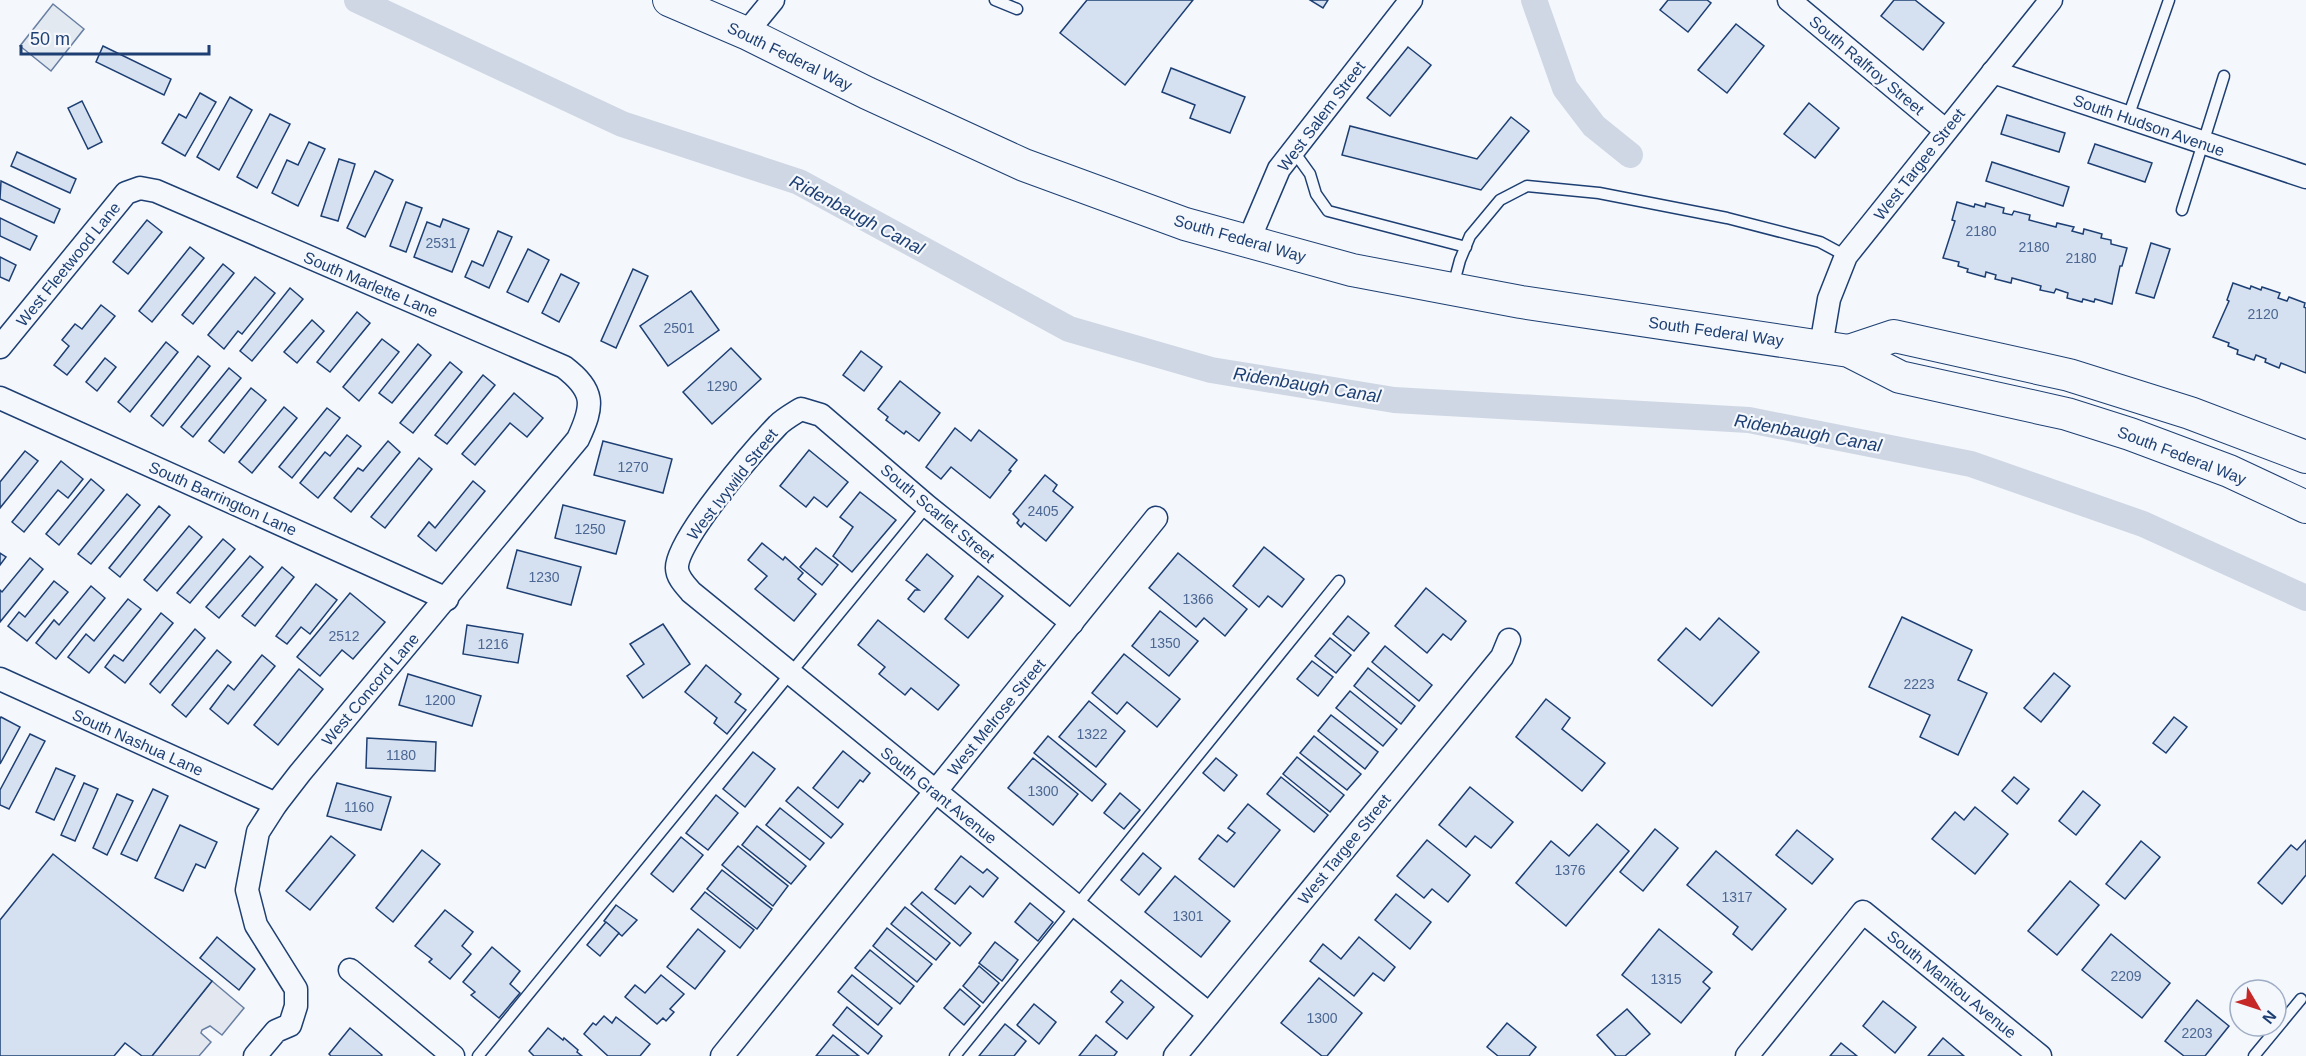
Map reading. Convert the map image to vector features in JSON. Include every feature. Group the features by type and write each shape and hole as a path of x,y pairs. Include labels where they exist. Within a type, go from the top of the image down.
{"main road":[{"name":"South Federal Way","path":"669,0 746,33 867,93 1024,165 1185,224 1352,270 1521,302 1835,348 1900,377 2067,414 2130,434 2229,471 2306,507"},
{"name":"South Federal Way","path":"1835,348 1894,336 2069,375 2190,413 2306,457"}],"street":[{"path":"746,33 773,0"},
{"name":"West Salem Street","path":"1248,242 1279,169 1292,149 1411,0"},
{"name":"South Ralfroy Street","path":"1790,0 1945,130"},
{"name":"West Targee Street","path":"1835,348 1829,299 1846,256 2051,0"},
{"name":"South Hudson Avenue","path":"1993,72 2306,177"},
{"name":"West Fleetwood Lane","path":"0,347 126,193 140,188"},
{"name":"South Marlette Lane","path":"140,188 156,191 564,367 581,380 590,397"},
{"name":"West Concord Lane","path":"255,1056 276,1031 291,1025 296,1006 296,988 256,925 247,890 258,832 276,804 578,439 587,420 590,397"},
{"name":"South Barrington Lane","path":"0,398 447,599"},
{"name":"South Scarlet Street","path":"801,409 821,415 927,506 1072,623"},
{"name":"West Ivywild Street","path":"677,568 682,547 697,523 780,423 801,409"},
{"name":"West Melrose Street","path":"722,1056 1156,518"},
{"name":"South Grant Avenue","path":"677,568 691,592 1209,1014"},
{"name":"West Targee Street","path":"1175,1056 1502,657 1509,640"},
{"name":"South Nashua Lane","path":"0,679 276,804"},
{"name":"South Manitou Avenue","path":"1747,1056 1863,912 2040,1056"},
{"path":"350,970 453,1056"}],"lane":[{"path":"995,0 1017,9"},
{"path":"2128,117 2169,0"},
{"path":"2182,210 2224,76"},
{"path":"1292,149 1310,174 1316,194 1328,211 1466,246"},
{"path":"1452,289 1470,236 1500,200 1527,186 1599,193 1727,218 1820,242 1846,256"},
{"path":"478,1056 927,506"},
{"path":"955,1056 1339,581"},
{"path":"2254,1056 2301,999"}],"shaded area":[{"path":"53,4 84,29 51,71 20,46"},
{"path":"212,981 244,1008 222,1035 210,1026 202,1030 201,1033 211,1042 199,1056 152,1056"}],"building":[{"path":"1087,0 1193,0 1125,85 1060,33"},
{"path":"1310,0 1328,0 1323,8"},
{"path":"1668,0 1707,0 1711,3 1688,32 1660,10"},
{"path":"1894,0 1915,0 1944,23 1923,50 1881,16"},
{"path":"1736,24 1764,46 1727,93 1698,70"},
{"path":"103,46 171,79 164,95 96,62"},
{"path":"1408,47 1431,65 1390,116 1367,98"},
{"path":"1171,68 1245,97 1230,133 1190,118 1195,105 1162,92"},
{"path":"200,93 216,102 185,156 162,143 179,114 186,118"},
{"path":"230,97 252,110 219,170 197,157"},
{"path":"82,101 102,142 88,149 68,108"},
{"path":"1809,103 1839,128 1815,158 1784,134"},
{"path":"270,114 290,124 257,188 237,177"},
{"path":"2007,115 2065,133 2059,152 2001,134"},
{"path":"1511,117 1529,131 1481,190 1342,155 1350,126 1477,159"},
{"path":"309,142 325,149 298,206 272,193 287,160 298,165"},
{"path":"2095,144 2152,163 2145,182 2088,163"},
{"path":"17,152 76,179 70,193 11,166"},
{"path":"339,159 355,164 338,221 321,216"},
{"path":"1992,162 2069,187 2063,206 1986,181"},
{"path":"375,171 393,180 365,237 347,228"},
{"path":"1,181 60,209 54,223 0,199"},
{"path":"406,202 422,208 406,252 390,246"},
{"path":"1957,202 1974,207 1975,204 1985,207 1986,203 2004,208 2003,213 2012,215 2014,211 2030,215 2029,220 2056,227 2057,223 2074,227 2072,231 2083,234 2084,229 2102,234 2101,238 2111,240 2111,244 2127,248 2122,266 2120,266 2112,304 2095,299 2094,302 2083,299 2082,302 2067,298 2068,293 2056,289 2054,293 2040,290 2041,286 2012,278 2011,283 1995,279 1996,275 1986,272 1985,277 1967,272 1968,269 1958,266 1959,262 1943,258 1955,221 1952,220"},
{"path":"0,218 37,236 30,250 0,236"},
{"path":"443,219 469,229 452,272 414,257 427,222 440,227"},
{"path":"147,220 162,232 128,274 113,262"},
{"path":"498,231 512,237 489,288 465,277 472,261 483,266"},
{"path":"2151,243 2170,249 2154,298 2136,293"},
{"path":"190,247 204,258 152,322 139,311"},
{"path":"528,249 549,260 528,302 507,292"},
{"path":"0,257 16,265 9,281 0,277"},
{"path":"223,264 234,273 193,324 182,315"},
{"path":"633,269 648,276 616,348 601,341"},
{"path":"561,274 579,283 559,322 542,313"},
{"path":"255,277 275,293 242,334 238,331 224,349 208,335"},
{"path":"2233,283 2250,289 2251,286 2261,290 2262,287 2280,293 2278,298 2287,301 2289,297 2305,303 2306,373 2281,363 2279,368 2256,355 2254,360 2237,354 2238,350 2228,346 2229,343 2213,337 2229,301 2227,300"},
{"path":"290,288 303,299 252,361 240,351"},
{"path":"691,291 719,330 668,366 640,326"},
{"path":"101,305 115,316 67,375 54,365 69,346 62,340 75,324 82,329"},
{"path":"357,312 370,323 330,372 317,362"},
{"path":"312,320 324,331 297,363 284,352"},
{"path":"382,339 399,352 359,401 343,387"},
{"path":"166,342 178,352 130,412 118,402"},
{"path":"418,344 431,355 392,403 379,393"},
{"path":"731,348 761,379 712,424 683,392"},
{"path":"861,351 882,367 864,391 843,375"},
{"path":"198,356 210,366 163,426 151,416"},
{"path":"105,358 116,367 97,391 86,382"},
{"path":"450,362 462,372 413,433 400,423"},
{"path":"229,368 241,378 193,437 181,427"},
{"path":"483,375 495,385 447,444 435,435"},
{"path":"900,381 940,413 919,441 906,431 904,434 886,420 888,417 878,409"},
{"path":"251,388 266,400 224,453 209,441"},
{"path":"514,393 543,418 527,437 510,423 475,465 462,454"},
{"path":"284,407 297,418 252,473 239,462"},
{"path":"327,408 340,418 292,478 279,467"},
{"path":"955,428 971,441 979,430 1017,460 990,498 951,467 941,479 926,467"},
{"path":"347,435 361,446 318,498 300,483 325,452 330,456"},
{"path":"388,441 400,452 351,512 334,498 358,468 363,471"},
{"path":"603,441 672,459 663,493 594,475"},
{"path":"809,450 848,482 827,507 814,497 806,507 780,486"},
{"path":"25,451 38,461 0,508 0,482"},
{"path":"419,458 432,469 385,528 371,517"},
{"path":"61,461 83,479 68,498 58,490 24,532 12,522"},
{"path":"1045,475 1057,485 1053,491 1073,507 1046,541 1024,523 1021,527 1017,523 1019,520 1013,514"},
{"path":"91,479 104,490 59,545 46,534"},
{"path":"473,481 485,491 436,551 418,536 429,522 435,528"},
{"path":"860,492 896,520 852,572 833,556 853,527 840,517"},
{"path":"127,494 140,505 91,564 78,554"},
{"path":"563,505 625,521 616,554 555,538"},
{"path":"159,506 170,515 120,577 109,568"},
{"path":"189,526 202,537 157,591 144,580"},
{"path":"223,539 235,549 190,603 177,593"},
{"path":"762,543 783,560 785,557 803,573 798,579 816,594 794,621 755,589 767,576 748,560"},
{"path":"1264,547 1304,579 1282,607 1268,596 1259,607 1233,586"},
{"path":"816,548 838,565 822,585 800,567"},
{"path":"517,550 581,567 571,605 507,588"},
{"path":"0,553 6,557 0,565"},
{"path":"1178,553 1247,609 1225,636 1204,618 1196,627 1149,588"},
{"path":"927,554 953,576 924,612 908,599 915,590 919,590 906,580"},
{"path":"250,556 263,567 219,618 206,607"},
{"path":"30,558 43,569 0,622 0,590 2,592"},
{"path":"282,567 294,577 255,626 242,616"},
{"path":"978,576 1003,596 968,638 945,619"},
{"path":"54,581 68,592 27,641 8,626 19,612 25,617"},
{"path":"316,584 337,600 310,634 301,627 287,644 276,636"},
{"path":"91,586 105,598 56,659 36,643 54,620 59,625"},
{"path":"1426,588 1466,621 1451,640 1443,634 1427,653 1395,626"},
{"path":"350,593 385,622 353,659 342,650 320,676 297,657"},
{"path":"128,599 141,609 89,673 68,657 86,634 94,641"},
{"path":"1160,611 1198,641 1169,676 1132,646"},
{"path":"161,613 173,623 125,683 105,667 114,655 123,661"},
{"path":"1348,616 1369,633 1354,651 1333,634"},
{"path":"1902,617 1972,650 1958,680 1987,693 1958,755 1920,737 1930,715 1869,687"},
{"path":"1719,618 1759,652 1712,706 1658,660 1686,628 1700,640"},
{"path":"878,620 959,685 938,710 911,688 905,695 879,674 885,667 858,645"},
{"path":"663,624 690,664 643,698 627,676 644,664 630,644"},
{"path":"467,625 523,634 518,663 463,654"},
{"path":"195,629 205,638 160,693 150,684"},
{"path":"1330,638 1351,655 1336,673 1315,656"},
{"path":"1385,646 1432,685 1419,701 1372,662"},
{"path":"217,650 231,662 186,717 172,705"},
{"path":"1124,654 1180,699 1157,727 1127,702 1117,714 1092,693"},
{"path":"262,655 275,666 228,724 210,709 228,685 234,690"},
{"path":"1312,661 1333,677 1318,696 1297,679"},
{"path":"706,665 741,694 735,702 746,710 727,734 714,723 717,718 685,692"},
{"path":"1368,668 1415,706 1401,724 1354,686"},
{"path":"299,669 323,689 278,745 254,725"},
{"path":"2054,673 2070,686 2041,722 2024,708"},
{"path":"408,674 481,696 472,726 399,705"},
{"path":"1350,691 1397,729 1383,746 1336,708"},
{"path":"1546,699 1570,718 1562,729 1605,763 1582,791 1516,737"},
{"path":"1089,701 1125,731 1096,767 1059,737"},
{"path":"1331,715 1378,752 1365,769 1318,731"},
{"path":"1,717 20,727 0,764 0,719"},
{"path":"2174,717 2187,727 2166,753 2153,743"},
{"path":"30,734 45,741 9,809 0,805 0,790"},
{"path":"1048,736 1106,784 1092,801 1034,753"},
{"path":"1314,736 1361,774 1347,790 1300,753"},
{"path":"367,738 436,742 435,771 366,768"},
{"path":"843,751 870,773 863,782 860,780 838,808 813,788"},
{"path":"753,752 775,769 745,807 723,789"},
{"path":"1297,757 1344,795 1330,812 1283,774"},
{"path":"1033,758 1078,794 1053,825 1008,788"},
{"path":"1216,758 1237,775 1224,791 1203,773"},
{"path":"56,768 75,776 54,820 36,812"},
{"path":"1281,777 1328,815 1314,832 1267,794"},
{"path":"2014,777 2029,789 2017,804 2002,791"},
{"path":"84,783 98,789 75,841 61,835"},
{"path":"337,783 391,797 381,830 327,816"},
{"path":"798,787 843,824 831,838 786,801"},
{"path":"1470,787 1513,822 1491,848 1475,836 1466,847 1439,825"},
{"path":"153,789 168,796 137,861 121,854"},
{"path":"2083,791 2100,805 2076,835 2059,821"},
{"path":"1120,793 1140,810 1124,829 1104,813"},
{"path":"117,794 133,801 107,855 93,848"},
{"path":"716,795 738,813 708,850 686,833"},
{"path":"1248,804 1280,830 1234,887 1199,859 1218,835 1227,842 1235,833 1228,828"},
{"path":"1975,807 2008,834 1975,874 1932,839 1955,812 1964,820"},
{"path":"780,808 824,843 810,860 766,825"},
{"path":"1597,824 1629,851 1566,926 1516,883 1551,841 1569,856"},
{"path":"180,825 217,842 205,868 196,864 183,891 155,878"},
{"path":"757,826 806,866 791,884 742,845"},
{"path":"1655,829 1678,848 1643,891 1620,872"},
{"path":"1797,830 1833,859 1812,884 1776,855"},
{"path":"331,836 355,855 310,910 286,891"},
{"path":"681,837 703,855 673,892 651,874"},
{"path":"1427,840 1470,875 1448,902 1432,889 1424,898 1397,876"},
{"path":"2306,840 2306,875 2282,904 2258,883 2291,845 2297,850"},
{"path":"2141,841 2160,857 2125,899 2106,884"},
{"path":"738,846 788,886 773,906 722,865"},
{"path":"422,850 440,864 393,922 376,908"},
{"path":"1716,851 1786,909 1752,950 1733,934 1738,927 1687,885"},
{"path":"1143,853 1161,868 1139,895 1121,880"},
{"path":"53,854 212,981 152,1056 142,1056 125,1043 114,1056 0,1056 0,920"},
{"path":"961,856 983,873 987,869 998,878 983,897 970,886 955,904 935,889"},
{"path":"722,870 772,909 757,929 707,889"},
{"path":"1175,876 1230,921 1201,957 1145,912"},
{"path":"2070,881 2099,905 2057,955 2028,931"},
{"path":"705,892 754,930 740,948 691,909"},
{"path":"922,892 971,933 960,946 911,904"},
{"path":"1396,894 1431,922 1410,949 1375,920"},
{"path":"1030,903 1053,922 1038,941 1015,922"},
{"path":"616,905 637,920 622,936 604,921"},
{"path":"905,907 950,943 936,960 891,924"},
{"path":"445,910 473,932 462,946 471,954 450,979 429,962 432,959 415,946"},
{"path":"606,922 619,933 600,956 587,945"},
{"path":"887,928 932,964 917,982 873,946"},
{"path":"698,929 725,951 695,989 667,967"},
{"path":"1659,929 1712,972 1703,982 1710,988 1681,1023 1622,975"},
{"path":"2111,934 2170,983 2142,1018 2082,970"},
{"path":"217,937 255,969 239,990 200,958"},
{"path":"1359,937 1395,967 1384,981 1373,973 1354,996 1310,961 1323,944 1341,959"},
{"path":"995,942 1018,960 1002,981 979,963"},
{"path":"492,947 520,971 510,984 520,993 499,1018 471,995 475,992 463,982"},
{"path":"870,950 914,986 900,1004 855,968"},
{"path":"979,966 999,983 983,1003 963,986"},
{"path":"661,975 684,994 670,1009 674,1012 666,1021 663,1018 657,1024 625,997 635,985 645,993"},
{"path":"852,975 892,1008 878,1025 838,992"},
{"path":"1319,978 1362,1013 1327,1056 1322,1056 1281,1023"},
{"path":"1121,980 1154,1007 1127,1039 1106,1022 1123,1002 1111,992"},
{"path":"960,989 980,1006 964,1025 944,1008"},
{"path":"2197,1000 2228,1025 2205,1056 2184,1056 2165,1041"},
{"path":"1883,1001 1916,1027 1895,1053 1863,1026"},
{"path":"1034,1004 1056,1022 1039,1044 1017,1025"},
{"path":"847,1007 882,1036 868,1054 833,1025"},
{"path":"1627,1009 1650,1034 1625,1056 1616,1056 1597,1035"},
{"path":"604,1016 612,1023 616,1017 650,1044 640,1056 608,1056 584,1034 593,1023 596,1025"},
{"path":"1507,1023 1536,1047 1529,1056 1498,1056 1487,1047"},
{"path":"1005,1024 1026,1041 1014,1056 979,1056"},
{"path":"350,1028 382,1055 331,1056 329,1054"},
{"path":"548,1028 563,1040 564,1038 582,1056 534,1056 529,1051"},
{"path":"833,1035 859,1056 816,1056"},
{"path":"1096,1035 1117,1052 1114,1056 1079,1056"},
{"path":"1943,1038 1964,1056 1928,1056"},
{"path":"1841,1043 1857,1056 1830,1056"}],"waterway":[{"name":"Ridenbaugh Canal","path":"357,0 622,124 799,182 1069,329 1211,370 1394,400 1749,420 1971,464 2143,524 2306,598"},
{"path":"1534,0 1565,88 1594,126 1630,155"}]}
